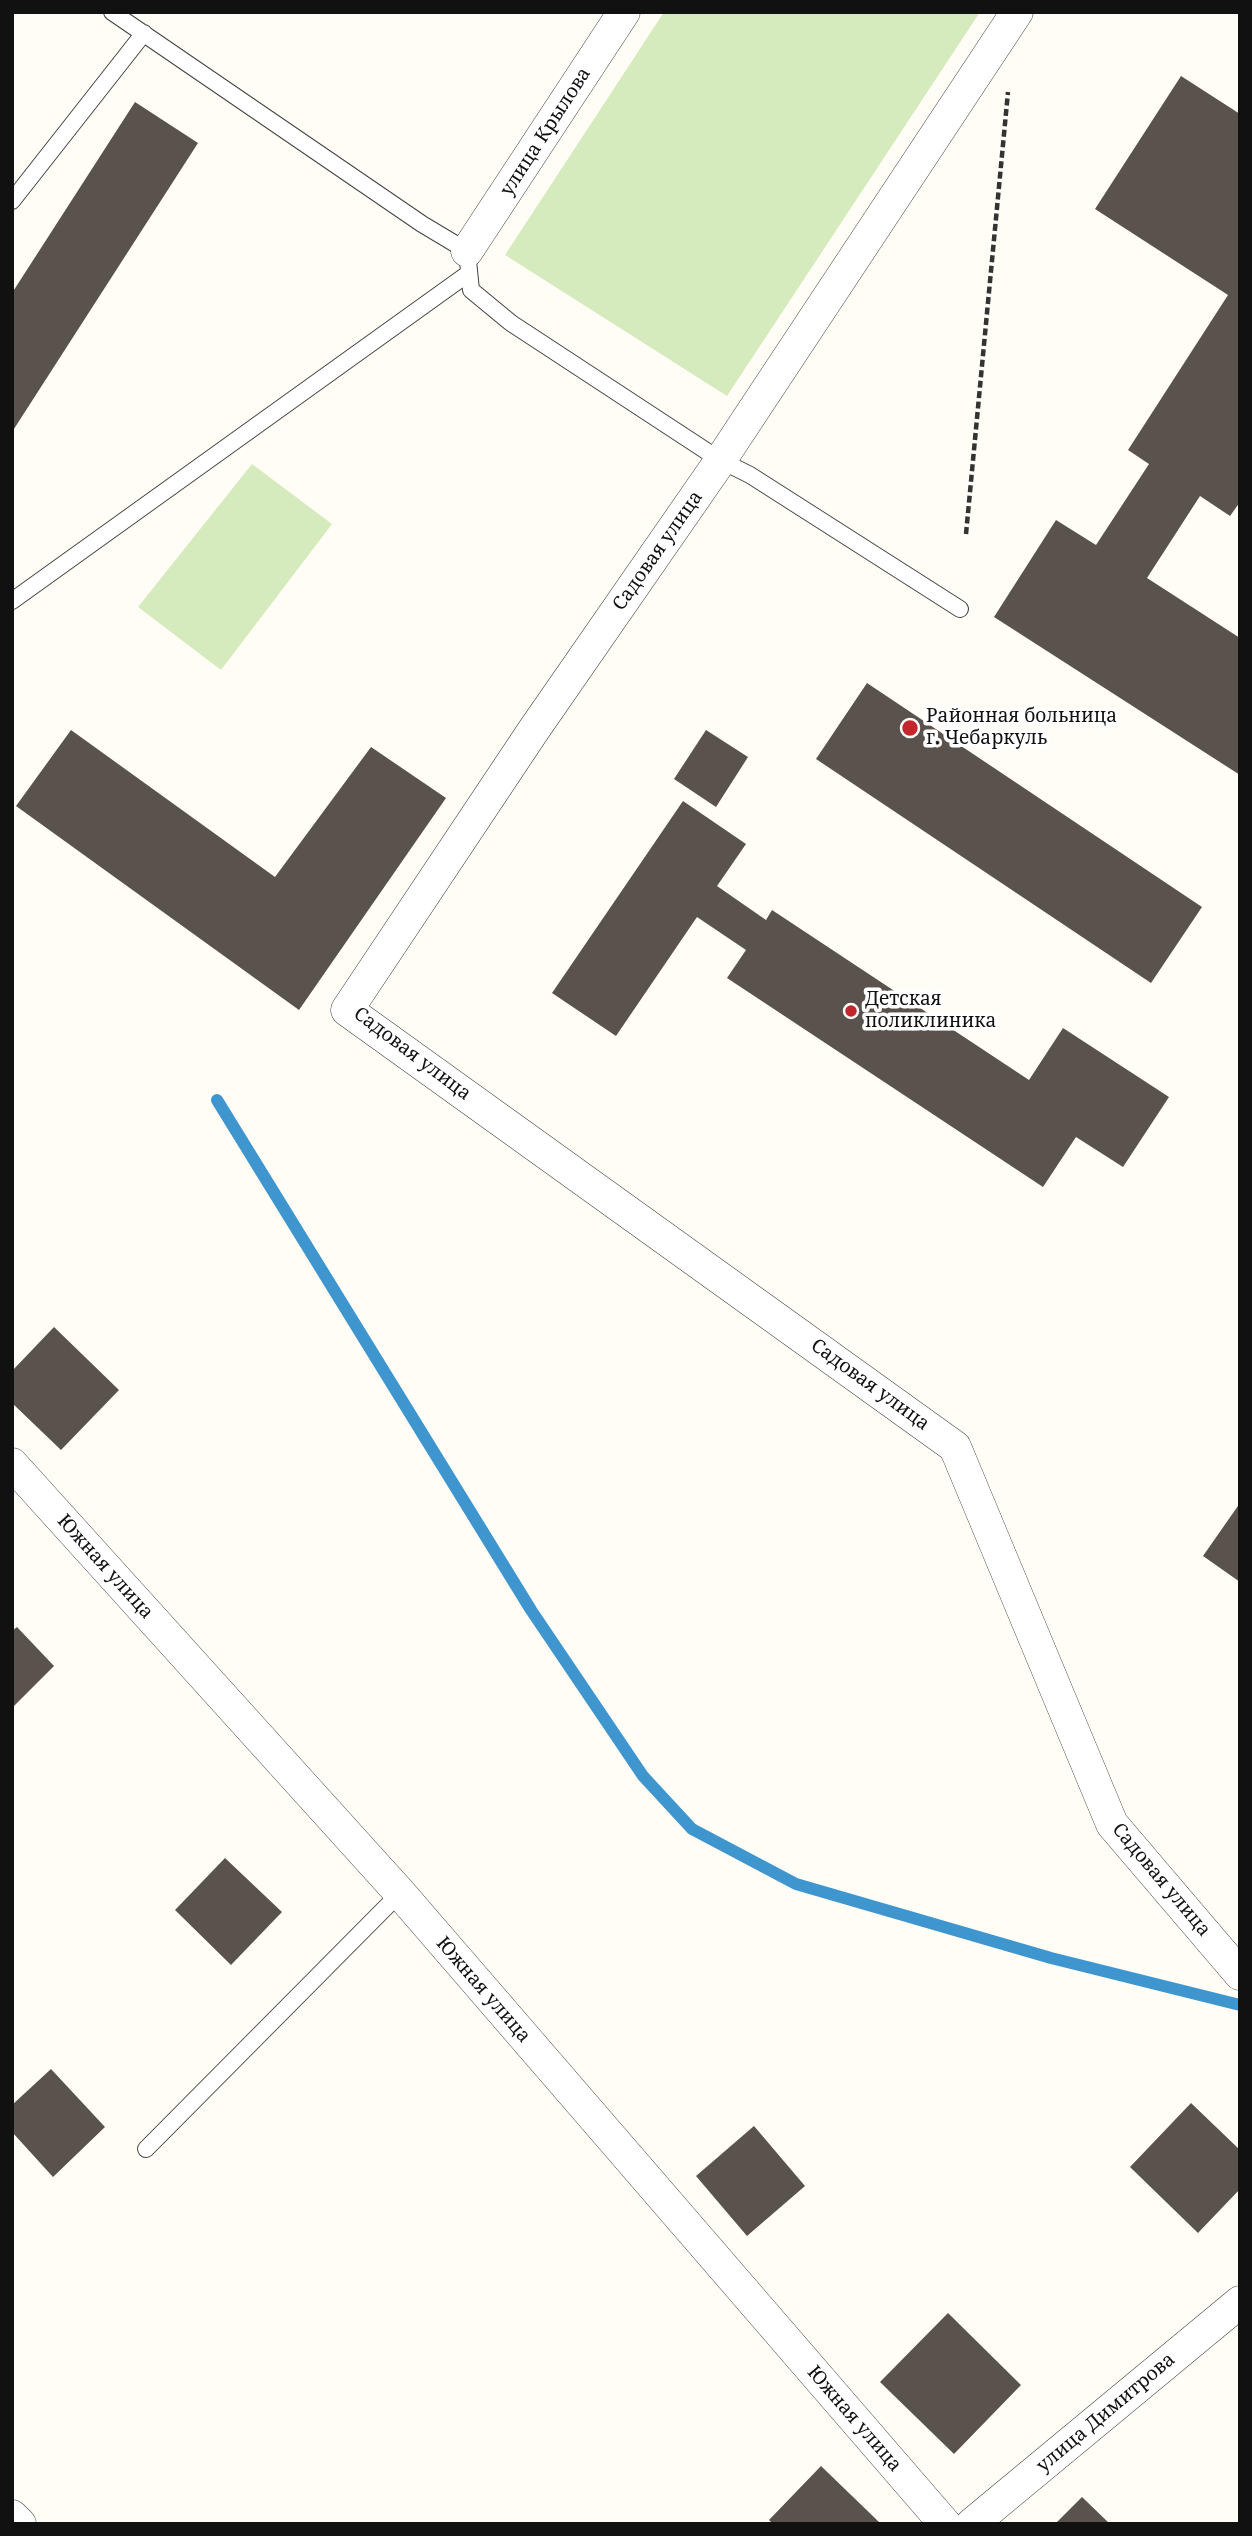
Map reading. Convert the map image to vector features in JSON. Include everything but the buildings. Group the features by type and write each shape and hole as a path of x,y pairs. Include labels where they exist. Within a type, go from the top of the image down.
{"street":[{"name":"улица Крылова","path":"468,262 624,12"},
{"name":"Садовая улица","path":"1017,12 720,460 533,731 347,1010 955,1447 1112,1824 1240,1974"},
{"name":"Южная улица","path":"12,1464 400,1894 945,2524"},
{"name":"улица Димитрова","path":"972,2524 1240,2302"},
{"path":"12,2516 20,2524"}],"lane":[{"path":"113,12 422,224 468,262 471,290 511,323 720,460 750,475 960,609"},
{"path":"12,201 144,33"},
{"path":"12,601 468,262"},
{"path":"146,2149 400,1894"}],"path":[{"path":"966,534 1009,90"}],"green space":[{"path":"664,12 980,12 727,396 505,255"},
{"path":"252,464 332,524 221,670 138,607"}],"waterway":[{"path":"217,1100 531,1610 643,1776 692,1829 796,1884 1051,1958 1240,2005"}],"place":[{"name":"Районная больница г. Чебаркуль","path":"910,728"},
{"name":"Детская поликлиника","path":"851,1011"}]}
